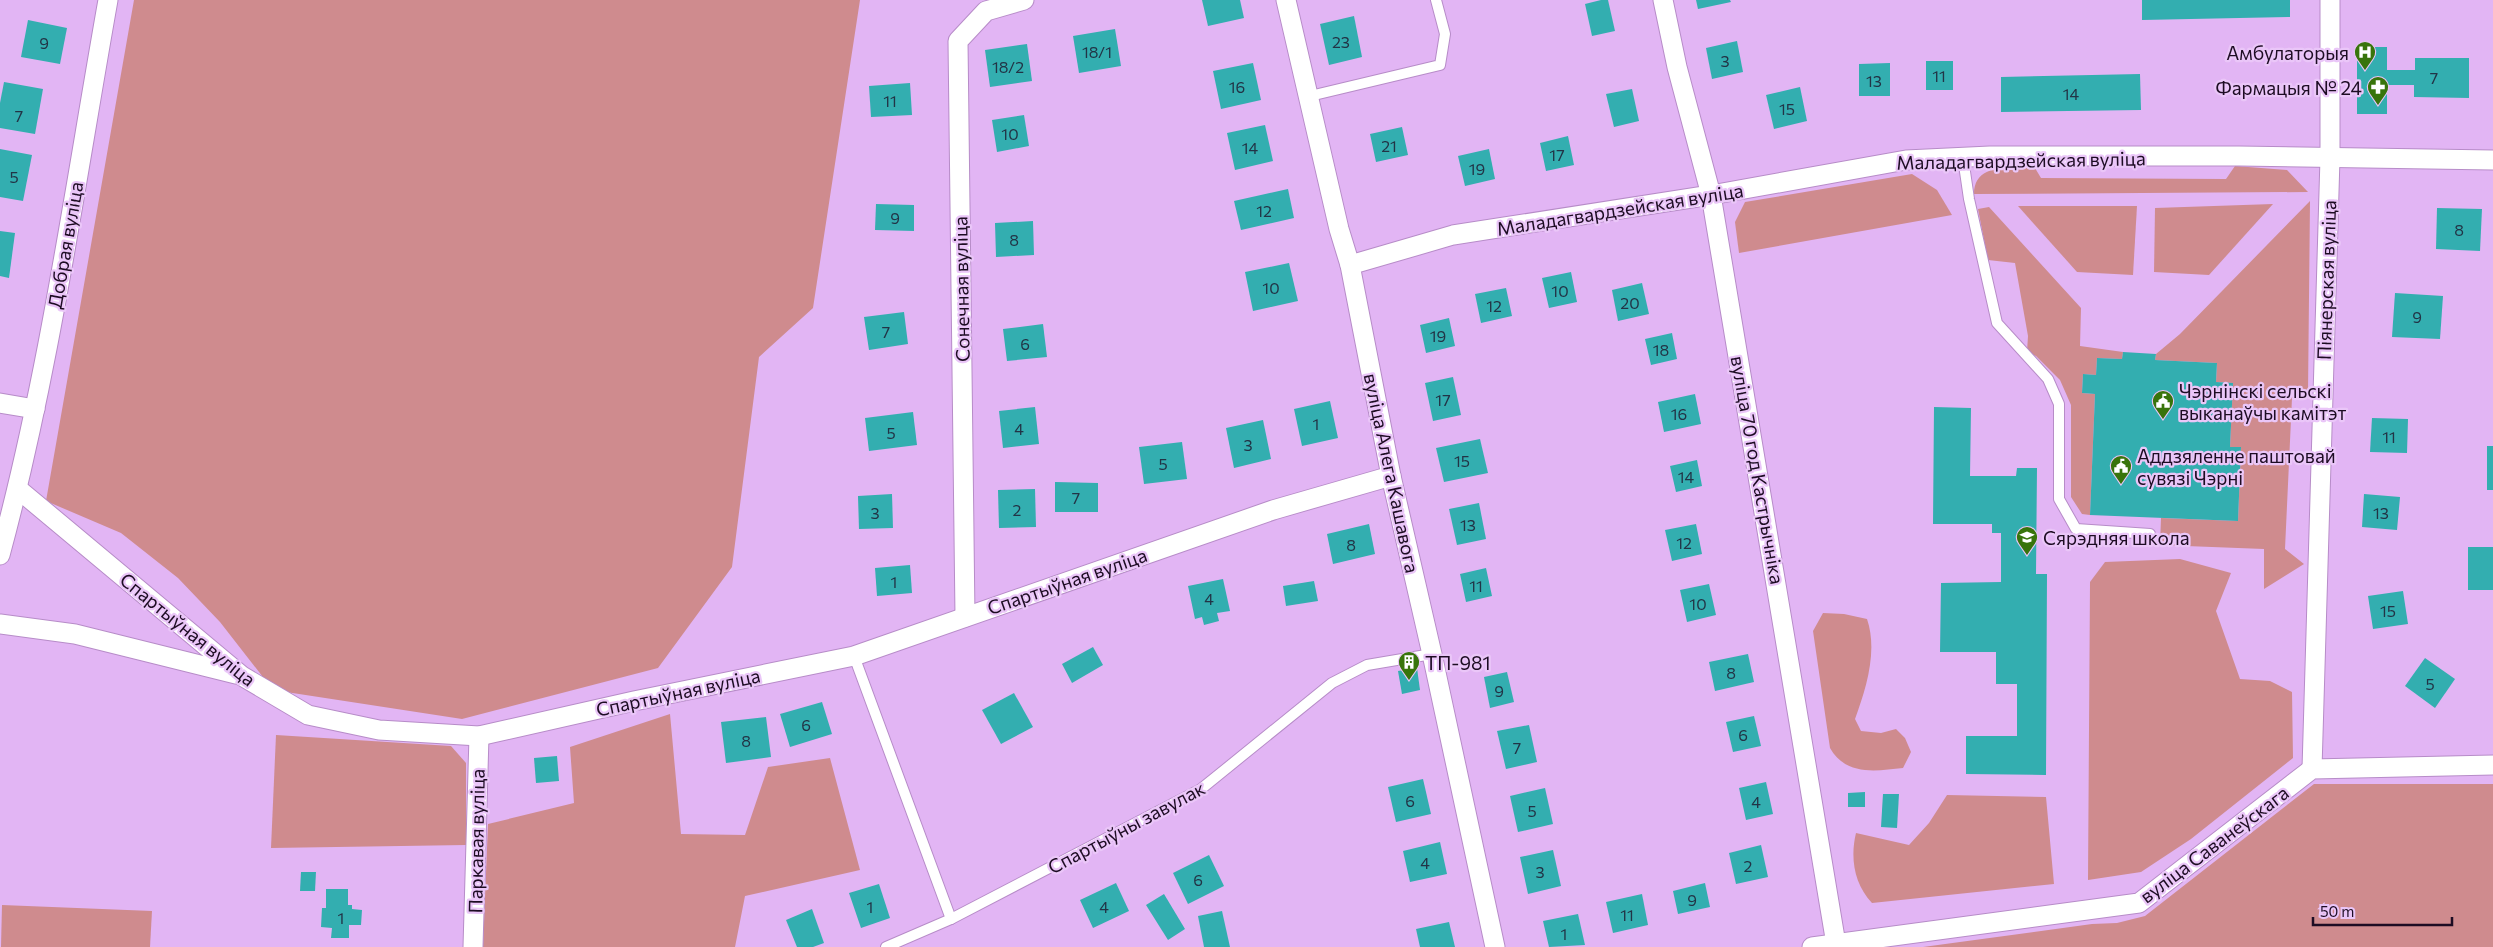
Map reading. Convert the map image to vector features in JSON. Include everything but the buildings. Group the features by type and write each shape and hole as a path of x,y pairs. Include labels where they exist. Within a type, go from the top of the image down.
{"street":[{"name":"Добрая вуліца","path":"0,555 18,489 35,409 108,0"},
{"name":"Сонечная вуліца","path":"965,617 958,41 986,11 1024,0"},
{"name":"вуліца Алега Кашавога","path":"1286,0 1310,96 1339,229 1350,265 1391,476 1432,654 1495,947"},
{"name":"вуліца 70 год Кастрычніка","path":"1663,0 1676,67 1711,195 1836,944"},
{"name":"Піянерская вуліца","path":"2312,769 2330,158 2330,0"},
{"name":"Маладагвардзейская вуліца","path":"1350,265 1454,235 1711,195 1906,160 2238,156 2493,160"},
{"path":"0,403 35,409"},
{"name":"Спартыўная вуліца","path":"18,489 242,676 308,715 379,730 479,736 634,701 854,656 1273,510 1391,476"},
{"path":"0,624 75,634 242,676"},
{"name":"Паркавая вуліца","path":"473,947 479,736"},
{"path":"2312,769 2493,765"},
{"name":"вуліца Саванеўскага","path":"1812,947 2139,903 2312,769"}],"lane":[{"path":"1310,96 1440,64 1445,34 1436,0"},
{"path":"1963,158 1969,199 1997,324 2048,379 2059,404 2059,499 2076,529 2150,534"},
{"name":"Спартыўны завулак","path":"886,947 951,919 1201,789 1332,683 1367,665 1432,654"},
{"path":"854,656 951,919"}],"shaded area":[{"path":"134,0 860,0 813,308 759,357 732,567 658,668 462,719 273,690 220,622 178,578 121,533 46,501"},
{"path":"2235,166 2287,170 2308,192 1974,194 1980,176 1996,169 2035,168 2041,178 2226,179"},
{"path":"1912,174 1937,190 1952,215 1739,253 1735,222 1745,202"},
{"path":"2310,201 2308,393 2292,398 2285,549 2304,564 2264,589 2264,549 2160,545 2161,518 2238,521 2241,448 2230,447 2233,383 2216,382 2217,363 2155,360 2156,354 2180,334"},
{"path":"2273,204 2209,275 2154,272 2155,208"},
{"path":"2018,206 2137,206 2133,275 2077,272"},
{"path":"1989,207 2081,308 2080,346 2123,352 2122,359 2097,358 2096,375 2083,374 2082,393 2095,394 2090,515 2082,514 2071,497 2071,405 2060,380 2036,356 2027,352 2028,336 2015,263 1988,260 1978,209"},
{"path":"2180,559 2231,573 2216,611 2240,679 2270,681 2292,692 2293,758 2191,839 2141,872 2088,880 2090,582 2105,562"},
{"path":"1823,613 1844,614 1867,619 1870,631 1871,657 1867,683 1855,719 1861,731 1881,733 1896,729 1905,738 1911,752 1903,768 1862,770 1844,763 1830,748 1813,631"},
{"path":"670,714 681,834 745,835 768,767 830,758 860,870 745,896 735,947 483,947 488,824 574,803 570,747"},
{"path":"276,735 451,746 466,763 466,845 271,848"},
{"path":"2314,784 2493,784 2493,947 1923,947 2092,924 2117,923 2145,916"},
{"path":"1947,795 2046,797 2054,884 1872,903 1857,879 1853,852 1856,833 1909,845 1929,823"},
{"path":"2,905 152,911 150,947 1,947"}],"place":[{"name":"Амбулаторыя","path":"2365,71"},
{"name":"Фармацыя № 24","path":"2378,106"},
{"name":"Чэрнінскі сельскі выканаўчы камітэт","path":"2163,420"},
{"name":"Аддзяленне паштовай сувязі Чэрні","path":"2121,485"},
{"name":"Сярэдняя школа","path":"2027,556"},
{"name":"ТП-981","path":"1409,681"}]}
